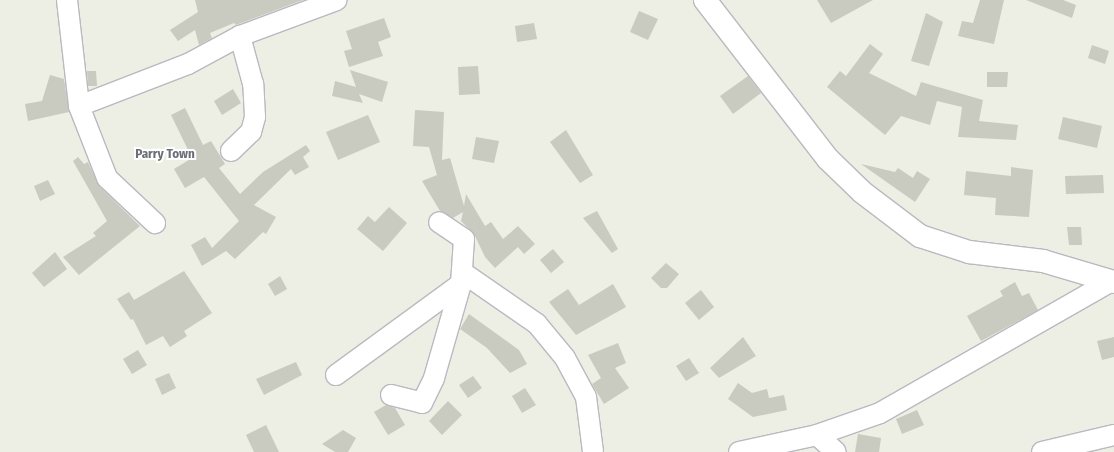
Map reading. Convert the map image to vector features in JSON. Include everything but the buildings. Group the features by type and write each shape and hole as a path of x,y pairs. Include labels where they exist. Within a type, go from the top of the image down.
{"street":[{"path":"67,0 79,106 107,178 155,223"},
{"path":"79,106 188,64 240,36 337,0"},
{"path":"705,0 828,159 862,192 920,236 969,252 1043,261 1112,282"},
{"path":"231,151 250,132 255,117 253,84 240,36"},
{"path":"391,395 422,403 434,378 461,278 464,239 439,222"},
{"path":"336,375 461,278"},
{"path":"461,278 536,324 565,358 586,397 593,452"},
{"path":"739,452 817,435 880,413 916,395 1112,282"},
{"path":"817,435 836,452"},
{"path":"1042,452 1114,435"}],"district":[{"name":"Parry Town","path":"165,154"}]}
